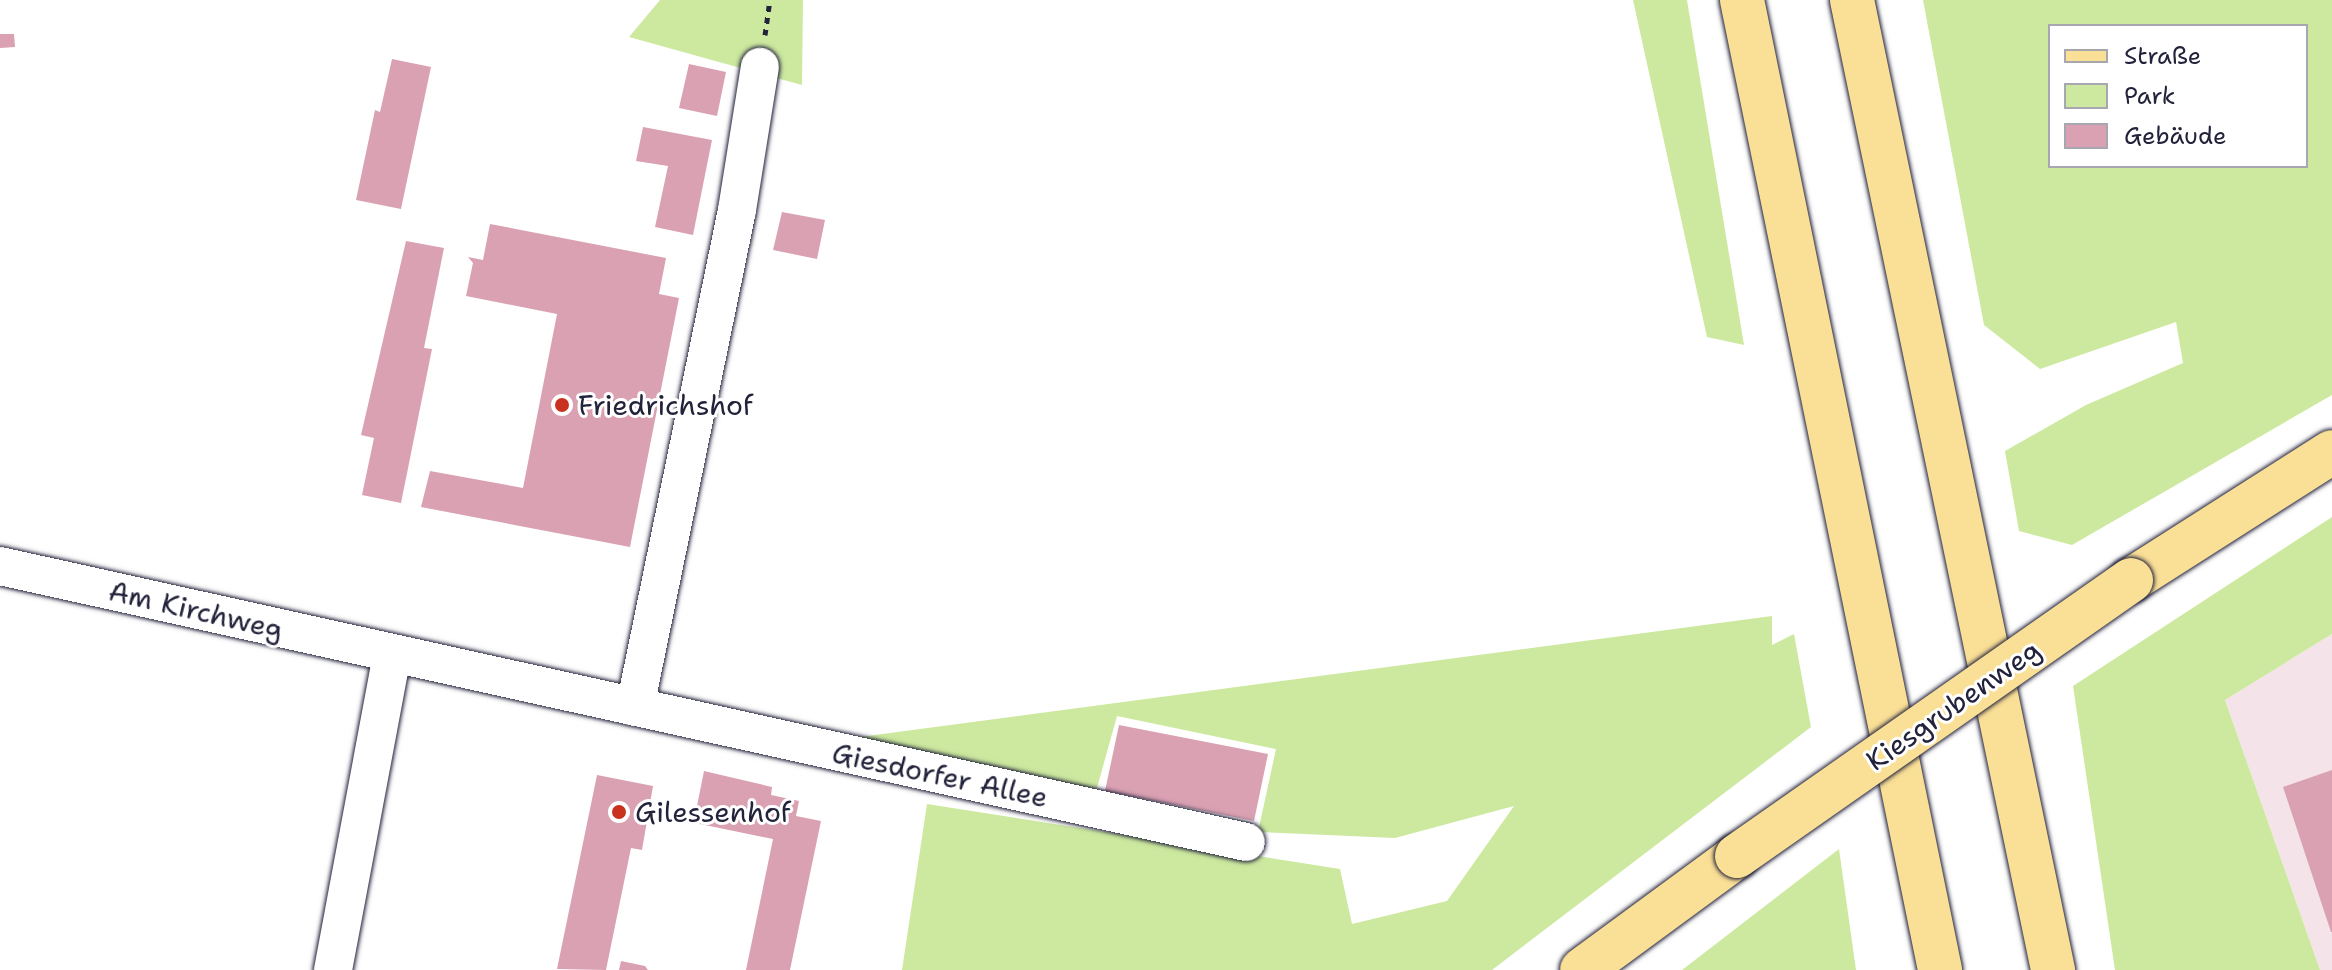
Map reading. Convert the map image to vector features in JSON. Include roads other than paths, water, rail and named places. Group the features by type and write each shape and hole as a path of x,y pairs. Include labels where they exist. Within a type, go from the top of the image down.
{"main road":[{"path":"1742,0 1940,970"},
{"path":"1852,0 2053,970"},
{"name":"Kiesgrubenweg","path":"1582,970 1737,856 2131,580 2332,452"},
{"path":"1920,871 1924,970"}],"street":[{"path":"635,707 760,67"},
{"name":"Am Kirchweg","path":"0,566 392,655"},
{"path":"333,970 392,655"},
{"name":"Giesdorfer Allee","path":"392,655 1246,842"}],"place":[{"name":"Friedrichshof","path":"562,405"},
{"name":"Gilessenhof","path":"619,812"}]}
